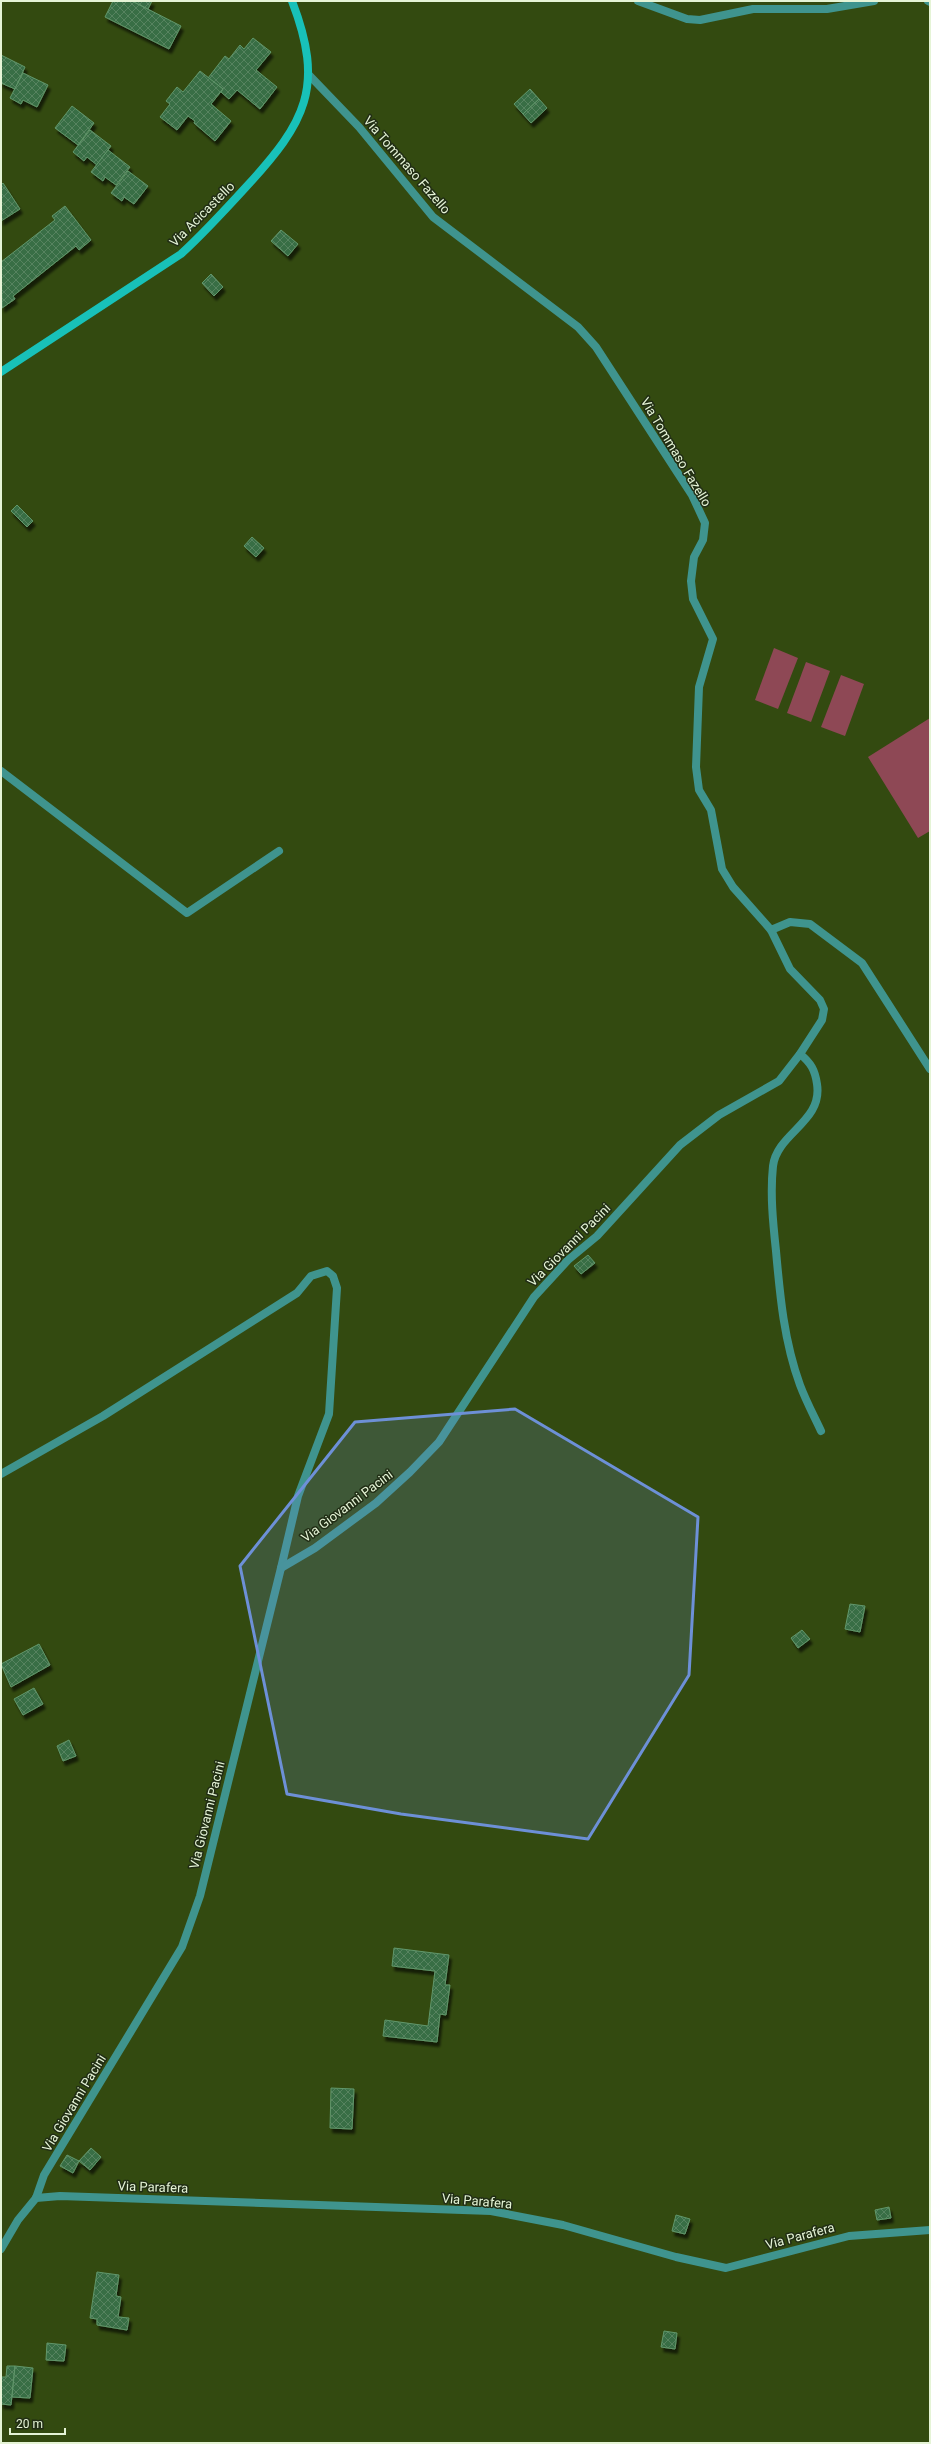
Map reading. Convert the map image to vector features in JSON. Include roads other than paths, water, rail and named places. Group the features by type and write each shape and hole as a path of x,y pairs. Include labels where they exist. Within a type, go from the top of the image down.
{"main road":[{"name":"Via Acicastello","path":"1,372 181,254 200,237 283,146 299,118 306,97 309,75 307,47 292,1"}],"street":[{"path":"638,1 687,19 700,20 754,9 827,8 874,1"},
{"name":"Via Tommaso Fazello","path":"309,75 359,127 433,217 578,327 596,347 692,495 705,523 702,540 694,557 691,581 693,599 712,639 699,687 696,767 699,790 711,810 722,869 733,887 771,930"},
{"path":"1,771 187,913 279,851"},
{"path":"771,930 790,922 810,924 862,963 930,1069"},
{"name":"Via Giovanni Pacini","path":"1,2249 18,2220 36,2198 44,2176 182,1948 200,1896 281,1568 315,1548 376,1503 410,1472 439,1442 534,1297 568,1260 597,1236 680,1145 719,1115 779,1081 800,1054 822,1020 824,1009 820,1000 790,969 771,930"},
{"path":"800,1054 816,1071 819,1094 812,1112 778,1150 773,1164 772,1219 781,1305 787,1339 800,1385 821,1432"},
{"path":"1,1474 103,1416 297,1293 311,1276 327,1271 333,1276 337,1288 329,1414 298,1496 281,1568"},
{"name":"Via Parafera","path":"36,2198 60,2196 491,2211 563,2225 676,2257 726,2268 849,2236 930,2230"}]}
